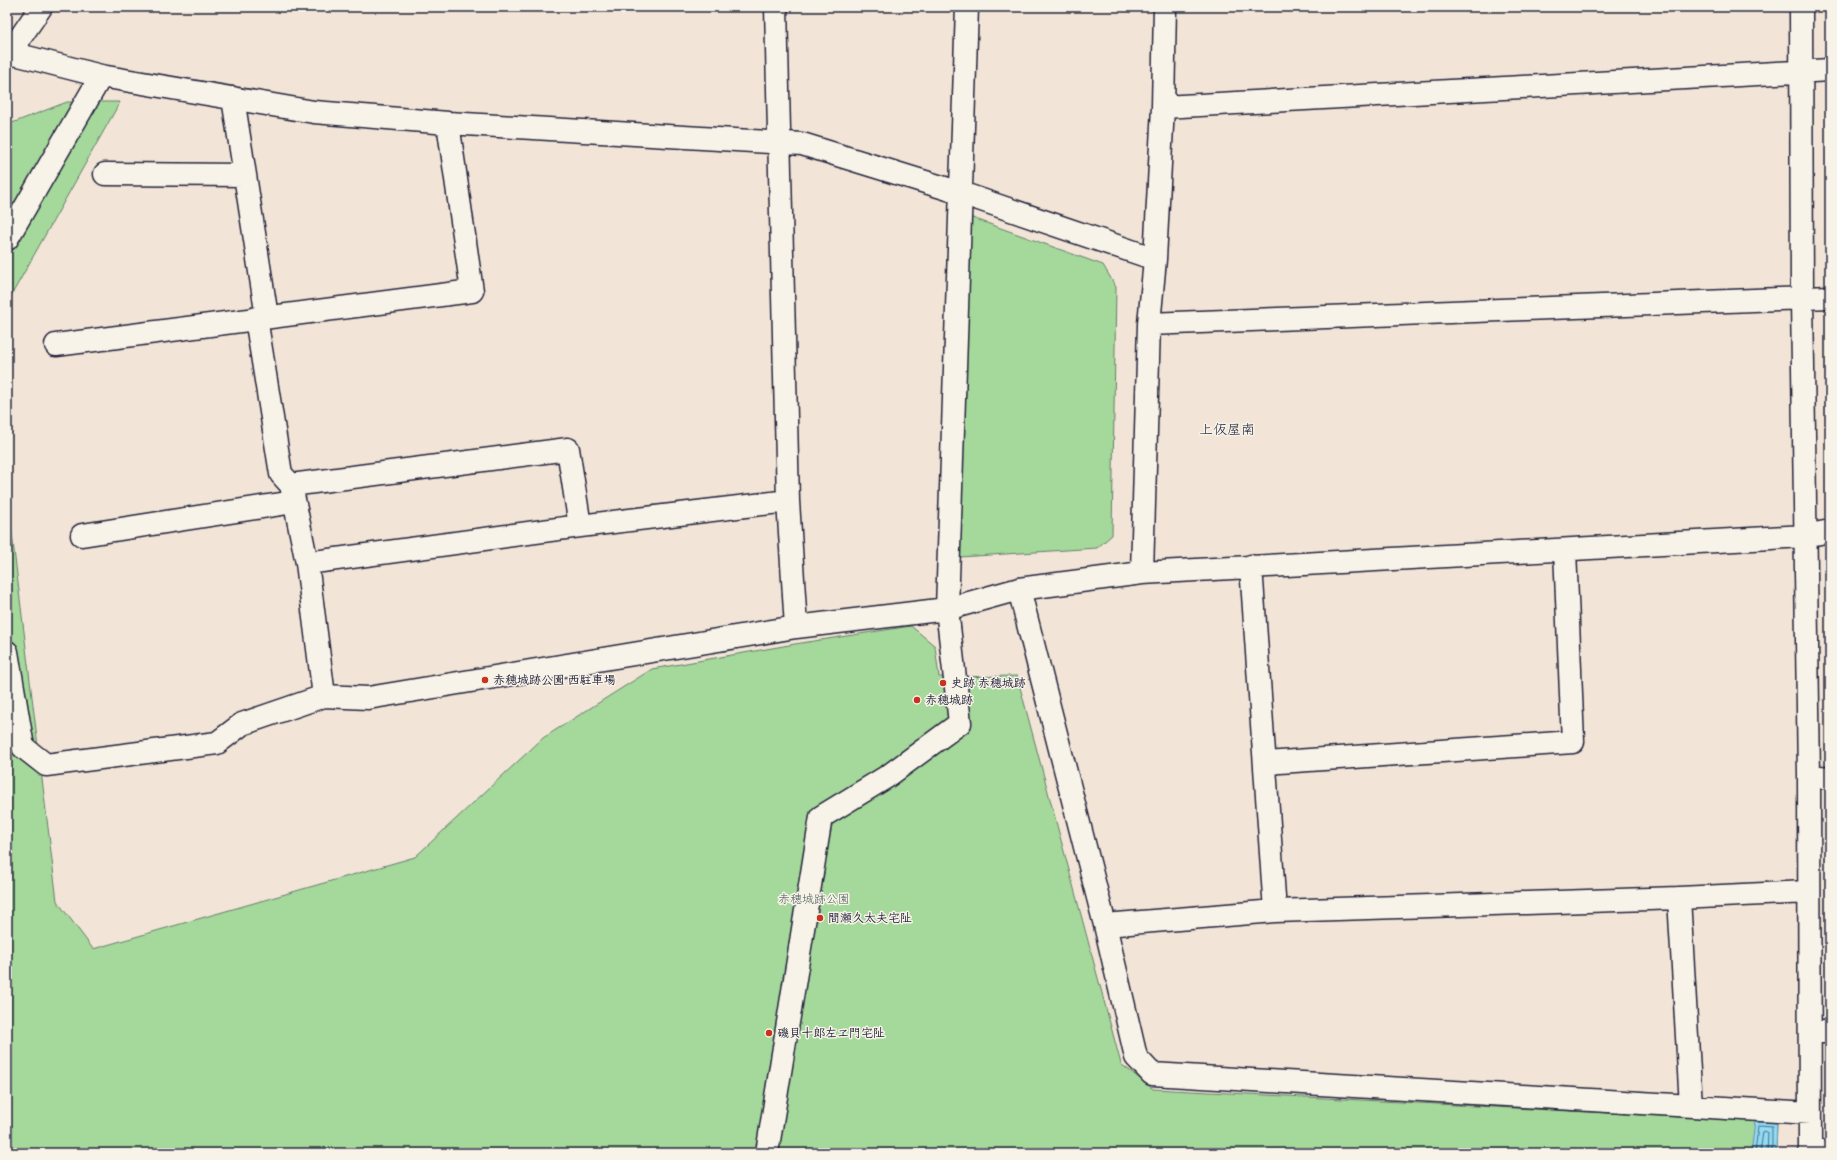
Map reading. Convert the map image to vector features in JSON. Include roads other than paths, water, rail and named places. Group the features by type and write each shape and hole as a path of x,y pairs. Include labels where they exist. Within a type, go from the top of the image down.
{"street":[{"path":"41,7 9,55 101,76 314,112 448,123 802,144 961,193 1155,259"},
{"path":"776,7 788,502 796,627"},
{"path":"767,1153 821,817 888,776 960,723 948,609 967,7"},
{"path":"1142,573 1149,324 1155,259 1163,107 1165,7"},
{"path":"1801,7 1802,299 1809,776 1808,892 1820,1032 1810,1113 1816,1152"},
{"path":"1163,107 1830,70"},
{"path":"7,239 101,76"},
{"path":"233,98 245,175 281,474 292,493 307,563 324,696"},
{"path":"56,345 261,317 472,291 448,123"},
{"path":"105,174 245,175"},
{"path":"1149,324 1830,297"},
{"path":"82,535 292,493 568,449 580,526"},
{"path":"307,563 580,526 788,502"},
{"path":"7,652 22,747 46,765 217,743 242,724 324,696 368,698 796,627 948,609 1019,589 1142,573 1805,536 1830,532"},
{"path":"1265,763 1573,742 1564,550"},
{"path":"1251,566 1275,911"},
{"path":"1019,589 1105,926 1136,1057 1152,1074 1810,1113"},
{"path":"1809,776 1830,778"},
{"path":"1105,926 1275,911 1679,898 1808,892"},
{"path":"1679,898 1691,1106"}],"water":[{"path":"1755,1122 1777,1122 1776,1153 1751,1153"}],"place":[{"name":"赤穂城跡公園 西駐車場","path":"485,680"},
{"name":"史跡 赤穂城跡","path":"943,683"},
{"name":"赤穂城跡","path":"917,700"},
{"name":"間瀬久太夫宅阯","path":"820,918"},
{"name":"磯貝十郎左ヱ門宅阯","path":"769,1033"}],"district":[{"name":"上仮屋南","path":"1227,429"}],"park label":[{"name":"赤穂城跡公園","path":"814,899"}]}
